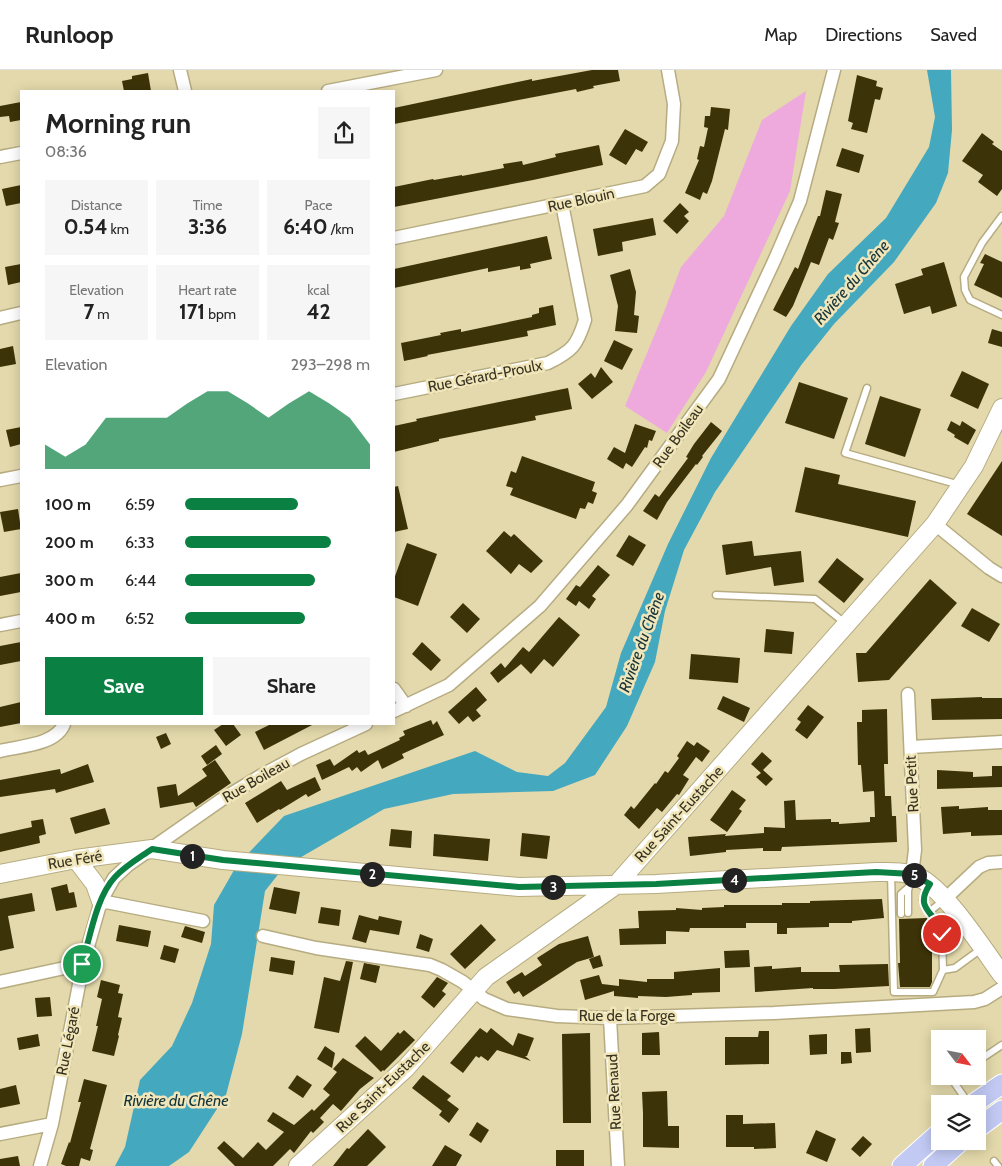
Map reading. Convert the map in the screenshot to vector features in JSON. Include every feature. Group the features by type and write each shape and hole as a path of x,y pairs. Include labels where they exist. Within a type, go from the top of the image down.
{"main road":[{"path":"986,1095 1002,1084"},
{"path":"986,1119 1002,1110"},
{"path":"902,1166 931,1140"},
{"path":"933,1166 951,1150"}],"street":[{"path":"180,70 185,90"},
{"path":"333,90 436,70"},
{"name":"Rue Blouin","path":"395,238 645,186 659,174 672,141 674,104 668,70"},
{"name":"Rue Boileau","path":"395,712 450,686 540,606 627,505 719,378 776,259 800,201 834,70"},
{"path":"0,157 20,152"},
{"name":"Rue Gérard-Proulx","path":"395,394 548,363 567,354 580,338 585,320 562,204"},
{"path":"0,318 20,313"},
{"name":"Rue Saint-Eustache","path":"298,1166 406,1068 486,977 616,885 935,524 974,466 1002,408"},
{"path":"0,480 20,476"},
{"path":"935,524 989,568 1002,576"},
{"path":"0,625 20,621"},
{"path":"395,690 406,706"},
{"name":"Rue Petit","path":"908,694 915,850 910,881"},
{"path":"0,750 47,740 62,731 64,725"},
{"name":"Rue Boileau","path":"152,849 221,800 262,775 301,754 364,725"},
{"path":"911,748 1002,742"},
{"name":"Rue Féré","path":"0,874 76,859 152,849 223,860 519,887 616,885 891,872 910,881 930,884 945,899 1000,969"},
{"name":"Rue Légaré","path":"40,1166 52,1124 82,964 101,901 114,878 128,865 152,849"},
{"path":"76,859 95,884 101,901 203,921"},
{"path":"945,899 979,867 988,863 1002,862"},
{"name":"Rue de la Forge","path":"263,936 316,948 430,965 442,970 484,999 507,1009 556,1016 610,1018 774,1013 974,1002 985,999 1002,988"},
{"path":"0,982 82,964"},
{"name":"Rue Renaud","path":"610,1018 618,1166"},
{"path":"0,1134 52,1124"}],"lane":[{"path":"1002,216 982,243 964,277 964,290 970,300 1002,315"},
{"path":"867,388 846,453 961,486"},
{"path":"716,595 815,599 847,624"},
{"path":"891,872 894,992 933,992 943,970 942,934 923,900 930,884"},
{"path":"905,913 910,881"},
{"path":"929,912 945,899"},
{"path":"943,970 955,968 982,948"},
{"path":"986,1056 1002,1045"}],"shaded area":[{"path":"806,91 790,191 706,372 667,433 625,406 681,267 724,216 762,120"}],"water":[{"name":"Rivière du Chêne","path":"927,70 951,70 952,130 948,173 936,203 894,262 834,324 802,364 715,492 684,550 665,611 655,662 627,726 595,775 553,791 453,794 384,809 284,867 265,891 242,1034 226,1095 189,1152 169,1166 115,1166 125,1147 140,1080 172,1046 192,1003 211,944 214,905 237,865 284,816 475,751 517,772 548,776 565,763 606,707 621,653 668,544 711,458 791,326 828,274 886,218 929,147 935,117"}],"building":[{"path":"592,70 618,70 620,81 593,86 594,88 577,92 576,89 395,124 395,108 532,79 532,81"},
{"path":"148,73 151,90 124,90 122,81 132,79 132,76"},
{"path":"857,75 877,81 876,86 883,88 880,100 875,99 867,133 851,129 853,123 848,121"},
{"path":"20,102 20,120 10,122 9,116 0,117 0,106"},
{"path":"711,107 730,109 728,130 725,129 707,194 703,192 700,200 685,193 699,160 697,159 700,146 704,147 708,128 704,127 705,116 710,116"},
{"path":"625,129 648,142 642,152 636,149 626,165 609,155"},
{"path":"982,133 1002,151 1002,189 997,196 978,182 983,175 962,161"},
{"path":"599,145 603,165 395,207 395,187 504,168 503,164 522,161 523,165 556,157 555,154"},
{"path":"842,148 864,155 859,173 836,166"},
{"path":"20,185 20,203 6,206 2,189"},
{"path":"826,190 842,194 835,222 839,223 833,240 829,238 819,265 811,262 793,306 786,317 773,310 795,267 798,269 818,216 820,216"},
{"path":"680,203 689,212 684,216 689,221 677,234 663,221"},
{"path":"653,218 656,235 622,242 623,251 598,256 593,229"},
{"path":"547,236 552,259 530,264 531,268 520,270 520,266 488,272 488,268 395,288 395,269"},
{"path":"985,254 1002,262 1002,298 974,285 984,264 980,263"},
{"path":"944,262 957,306 932,314 930,306 904,314 895,284 923,275 921,269"},
{"path":"20,264 20,282 8,285 5,267"},
{"path":"630,269 636,292 634,315 639,316 637,333 615,331 618,306 610,275"},
{"path":"553,305 556,325 527,331 528,336 404,361 401,343 441,335 440,333 461,329 461,332 532,317 532,315 539,313 539,308"},
{"path":"992,329 1002,332 1002,347 988,343"},
{"path":"614,340 633,349 622,370 604,361"},
{"path":"13,346 16,364 0,367 0,349"},
{"path":"601,367 613,382 592,399 578,384 591,373 595,378"},
{"path":"962,371 989,384 978,409 950,396"},
{"path":"799,382 848,398 834,439 785,423"},
{"path":"568,388 572,409 535,416 536,420 439,439 439,441 395,452 395,426 417,421 416,419"},
{"path":"880,396 921,409 905,457 865,444"},
{"path":"951,421 960,426 962,421 976,430 968,445 954,437 955,435 947,430"},
{"path":"711,422 722,431 667,502 657,520 643,511 655,494 659,497 688,458 686,457 694,444"},
{"path":"635,424 656,431 652,441 649,440 647,448 645,447 632,467 626,463 623,469 607,459 614,447 625,453"},
{"path":"20,427 20,444 10,447 6,430"},
{"path":"522,456 595,482 592,491 597,493 593,504 588,502 585,509 580,508 576,519 510,495 513,488 506,486 511,471 516,473"},
{"path":"1002,461 1002,536 967,514"},
{"path":"805,467 840,475 838,484 916,501 908,537 795,512"},
{"path":"398,486 408,529 395,532 395,487"},
{"path":"18,509 20,529 4,532 0,512"},
{"path":"504,531 511,537 514,534 543,561 531,573 519,564 511,574 486,551"},
{"path":"629,535 646,545 633,566 616,556"},
{"path":"752,541 754,556 801,551 804,582 774,586 771,567 726,575 722,545"},
{"path":"407,543 437,554 418,606 395,597 395,576"},
{"path":"837,558 864,579 844,603 818,582"},
{"path":"598,565 610,575 592,596 596,599 589,609 579,601 576,606 566,599 576,585 580,587"},
{"path":"20,573 20,592 0,596 0,577"},
{"path":"930,579 957,603 889,680 858,682 856,653 866,653"},
{"path":"463,603 480,619 467,633 450,617"},
{"path":"972,608 1000,624 989,642 961,626"},
{"path":"559,617 580,635 553,667 544,659 531,674 521,664 498,683 490,673 501,663 505,668 523,647 529,652"},
{"path":"766,629 794,632 792,654 764,652"},
{"path":"20,642 20,661 0,665 0,646"},
{"path":"422,642 441,660 431,671 412,654"},
{"path":"691,654 740,658 738,683 689,679"},
{"path":"476,687 487,700 476,710 481,716 473,722 468,716 459,724 448,712"},
{"path":"723,696 750,708 744,722 717,709"},
{"path":"1002,698 1002,719 932,720 931,699"},
{"path":"20,702 20,723 0,727 0,707"},
{"path":"808,705 824,717 807,739 795,730 801,722 797,719"},
{"path":"887,709 888,764 884,764 885,796 891,796 892,816 896,816 897,842 782,847 781,851 763,851 763,848 726,850 726,852 690,856 688,837 764,833 764,827 785,828 784,801 795,800 796,820 831,819 831,822 839,822 839,824 870,822 870,817 875,817 874,791 863,792 861,765 858,765 857,722 862,722 862,710"},
{"path":"431,720 433,725 437,721 444,735 402,754 404,758 382,769 378,760 361,772 357,767 352,771 349,767 322,780 316,765 330,759 334,766 357,750 359,753 365,750 368,755 400,740 399,738 405,735 403,731"},
{"path":"222,725 234,725 241,735 226,746 214,730"},
{"path":"269,725 312,725 264,750 255,732"},
{"path":"166,733 171,744 161,749 156,737"},
{"path":"687,741 694,746 697,742 710,751 702,762 696,757 683,775 689,779 679,795 677,794 662,812 657,808 639,829 624,815 631,806 634,809 665,771 668,773 679,758 677,756"},
{"path":"216,745 222,754 207,765 201,756"},
{"path":"762,752 772,761 763,770 773,779 766,786 756,777 761,773 751,764"},
{"path":"215,760 231,783 196,807 193,802 160,808 157,787 176,784 178,796 207,776 202,769"},
{"path":"88,764 94,782 56,793 55,789 0,797 0,780 60,769 61,774"},
{"path":"992,766 1002,766 1002,787 937,789 937,770 973,772 973,777 992,776"},
{"path":"315,777 321,790 308,797 306,794 257,823 245,803 281,781 287,790"},
{"path":"732,790 746,800 739,809 742,811 727,832 710,820"},
{"path":"959,806 959,809 988,807 988,810 1002,810 1002,835 971,836 971,832 943,834 941,807"},
{"path":"105,808 110,824 75,834 70,818"},
{"path":"43,819 46,834 39,836 40,843 0,852 0,834 32,827 31,821"},
{"path":"391,829 412,831 411,848 389,846"},
{"path":"522,833 550,836 547,859 520,856"},
{"path":"434,834 490,839 488,861 433,856"},
{"path":"67,884 69,893 74,892 77,907 56,911 51,888"},
{"path":"274,887 300,892 296,914 269,909"},
{"path":"32,893 35,911 8,916 14,948 0,951 0,899"},
{"path":"882,899 884,918 852,921 852,923 829,923 829,927 787,928 787,934 777,934 777,923 746,923 746,928 690,928 689,932 666,931 666,944 620,945 619,929 639,928 638,911 676,910 676,908 702,910 702,908 724,907 724,905 782,905 782,903 810,903 810,901"},
{"path":"321,907 341,910 339,926 318,923"},
{"path":"359,915 378,920 379,916 402,921 399,935 370,930 366,943 352,939"},
{"path":"927,918 932,924 932,982 930,987 900,987 898,963 900,963 899,919"},
{"path":"481,924 496,940 465,969 450,954"},
{"path":"119,925 151,931 148,947 116,941"},
{"path":"185,926 205,932 202,943 181,937"},
{"path":"420,934 433,939 429,952 416,948"},
{"path":"588,936 594,957 577,962 523,997 519,991 514,994 506,982 522,972 525,976 542,965 537,958 559,944"},
{"path":"164,945 179,949 175,963 160,959"},
{"path":"749,950 750,967 725,968 724,951"},
{"path":"600,955 603,966 593,969 589,959"},
{"path":"271,957 295,961 293,975 269,971"},
{"path":"346,961 353,962 339,1033 314,1028 324,977 340,981"},
{"path":"364,963 380,966 376,983 360,979"},
{"path":"888,964 889,986 755,992 754,967 772,966 772,969 801,967 801,972 840,972 839,965"},
{"path":"720,968 720,992 692,993 692,995 666,997 638,996 638,998 614,996 614,991 585,1000 580,980 599,975 602,984 619,986 619,979 647,982 647,979 674,979 674,972"},
{"path":"437,977 448,983 442,991 446,994 434,1008 421,997"},
{"path":"101,980 120,985 118,993 123,994 118,1017 122,1018 114,1056 92,1051 102,999 97,997"},
{"path":"50,997 52,1016 37,1017 35,998"},
{"path":"480,1028 487,1033 491,1028 513,1046 518,1033 534,1038 527,1056 525,1056 531,1061 497,1050 488,1061 481,1056 479,1058 476,1056 463,1073 450,1063"},
{"path":"870,1028 871,1052 856,1053 855,1029"},
{"path":"404,1030 415,1040 381,1072 355,1046 365,1036 381,1051 398,1032 400,1034"},
{"path":"759,1031 769,1031 769,1064 725,1065 725,1037 758,1037"},
{"path":"659,1032 660,1055 642,1055 642,1033"},
{"path":"590,1033 591,1123 563,1123 562,1034"},
{"path":"38,1034 40,1046 19,1050 17,1038"},
{"path":"827,1034 827,1054 810,1055 809,1035"},
{"path":"325,1046 335,1053 332,1068 317,1059"},
{"path":"841,1052 851,1052 852,1063 841,1064"},
{"path":"343,1058 374,1078 360,1089 341,1111 333,1104 320,1118 324,1122 313,1133 311,1131 294,1153 290,1149 273,1166 235,1166 217,1148 224,1141 243,1158 258,1142 266,1150 284,1132 267,1121 273,1112 294,1125 312,1109 314,1111 330,1095 323,1089 337,1072 333,1069"},
{"path":"297,1075 312,1085 303,1098 288,1088"},
{"path":"423,1075 451,1096 447,1100 459,1109 449,1123 439,1115 442,1111 412,1088"},
{"path":"84,1079 107,1085 90,1149 93,1150 90,1161 81,1158 79,1166 66,1166 61,1164 70,1143 81,1102 78,1102"},
{"path":"16,1085 20,1104 0,1108 0,1089"},
{"path":"667,1091 668,1126 679,1126 679,1148 643,1147 642,1092"},
{"path":"726,1115 743,1115 743,1124 775,1123 776,1148 726,1147"},
{"path":"477,1122 489,1130 481,1143 469,1135"},
{"path":"368,1129 386,1147 367,1166 333,1166 347,1148 349,1149"},
{"path":"816,1130 836,1139 827,1162 806,1153"},
{"path":"863,1136 872,1144 860,1157 851,1149"},
{"path":"445,1145 462,1155 456,1166 432,1166"},
{"path":"556,1150 584,1150 584,1166 556,1166"},
{"path":"18,1156 20,1166 0,1166 0,1159"}],"route":[{"path":"82,964 101,901 114,878 128,865 152,849 223,860 519,887 656,884 876,872 912,874 930,884 923,900 942,934"}]}
